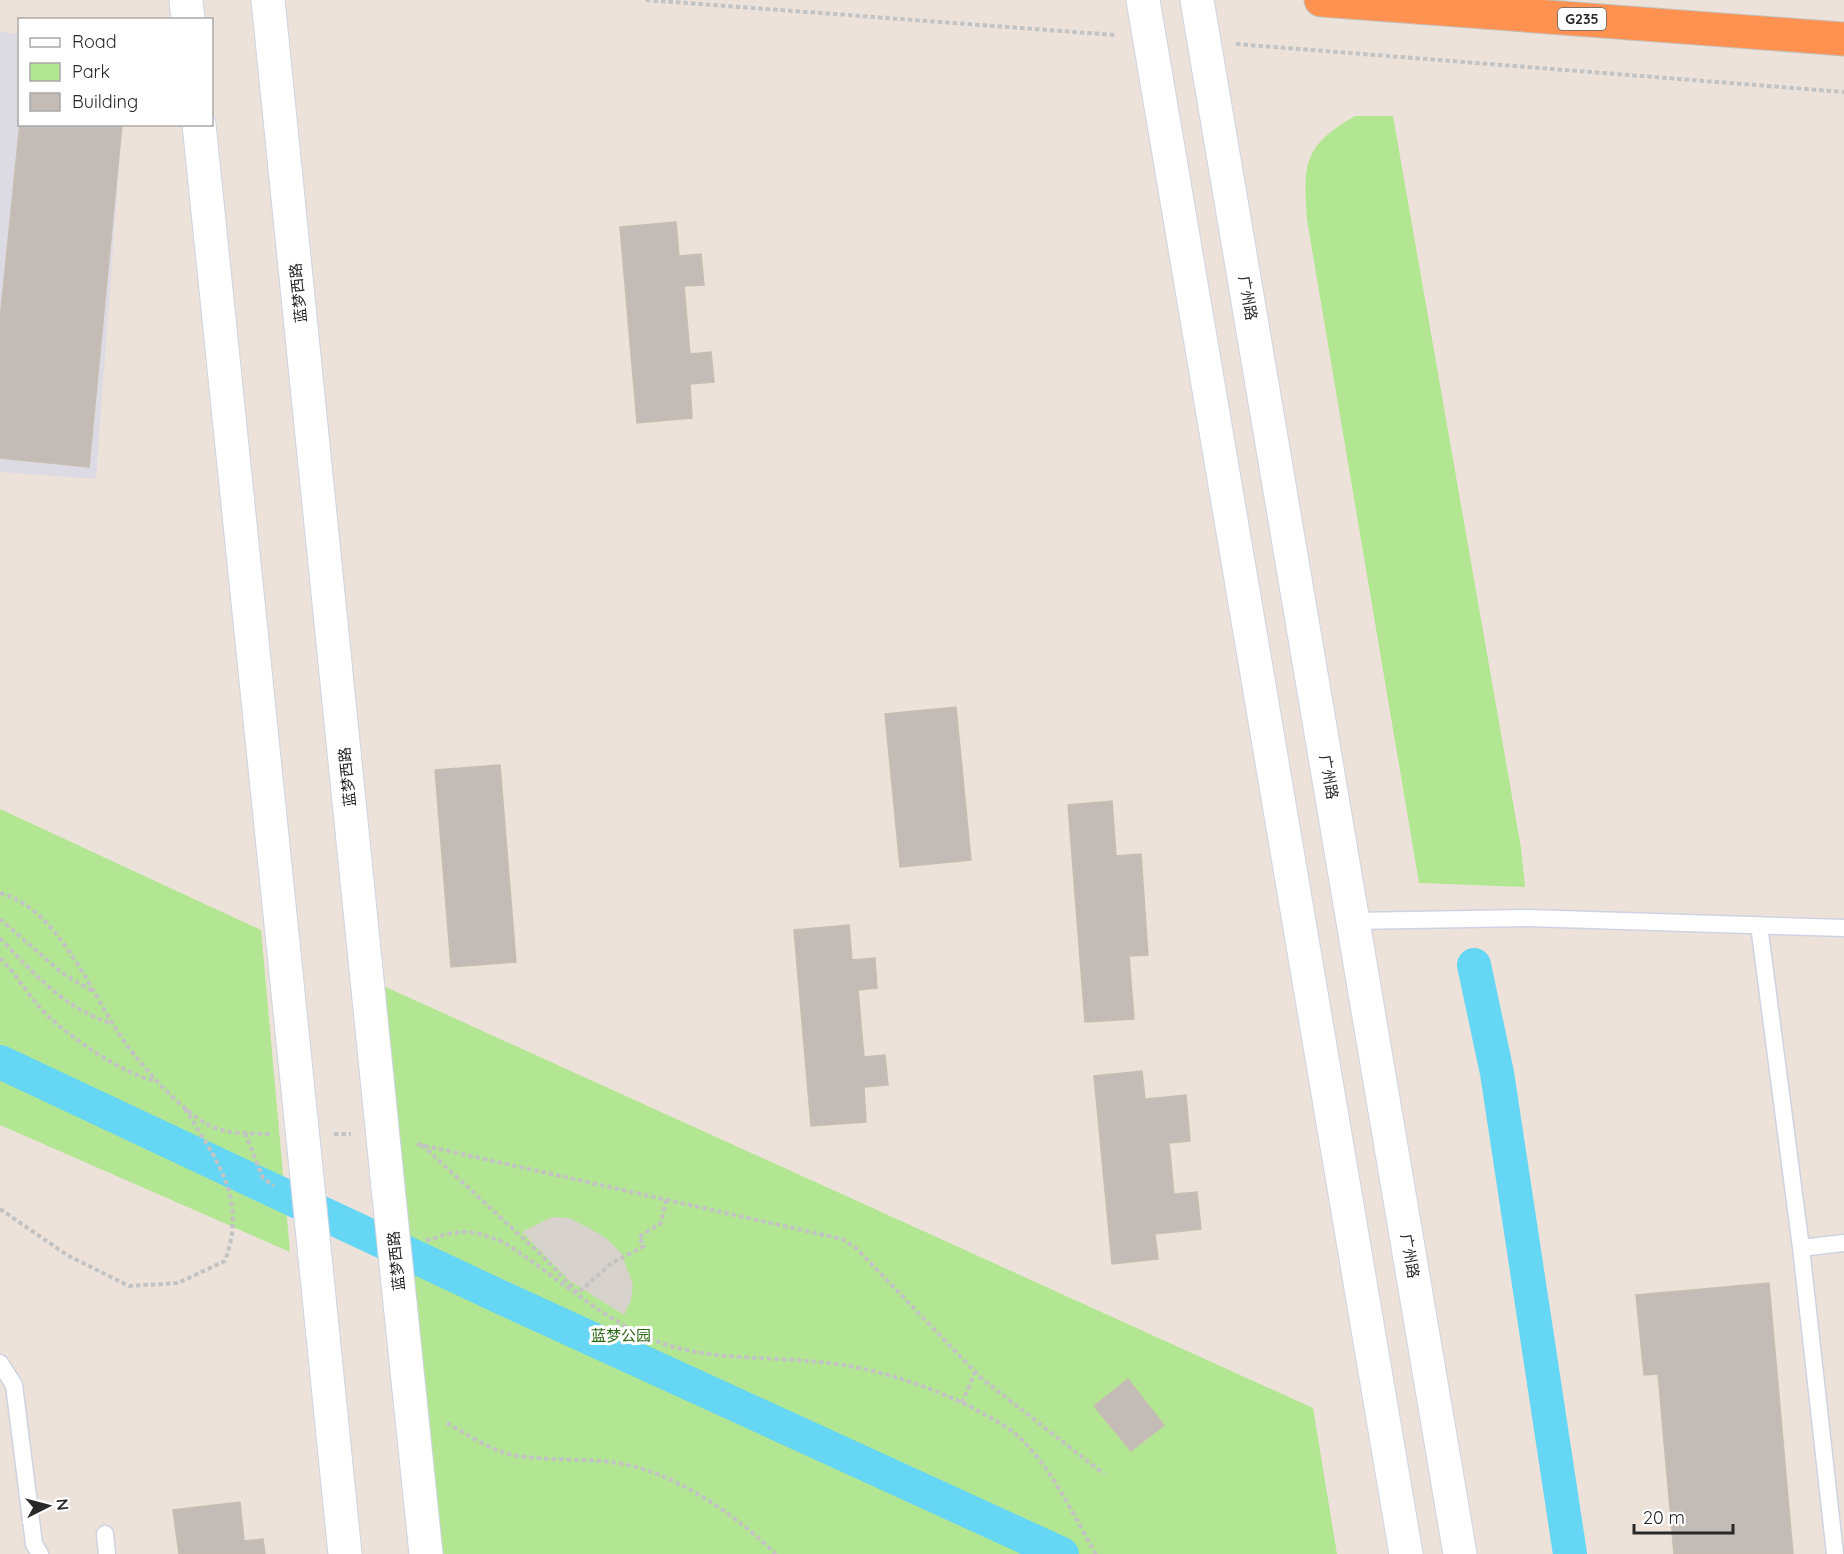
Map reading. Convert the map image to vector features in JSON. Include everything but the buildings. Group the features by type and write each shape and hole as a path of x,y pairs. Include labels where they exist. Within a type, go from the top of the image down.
{"highway":[{"name":"G235","path":"1321,0 1844,39"}],"main road":[{"path":"186,0 188,18"},
{"name":"蓝梦西路","path":"268,0 426,1554"},
{"path":"1143,0 1406,1554"},
{"name":"广州路","path":"1197,0 1460,1554"},
{"path":"199,126 345,1554"}],"lane":[{"path":"1353,921 1529,918 1844,928"},
{"path":"1759,925 1801,1248 1835,1554"},
{"path":"1801,1248 1844,1243"},
{"path":"0,1363 14,1384 34,1544 40,1554"},
{"path":"105,1534 107,1554"}],"path":[{"path":"646,0 1149,38"},
{"path":"1205,42 1844,92"},
{"path":"0,893 27,907 49,926 70,952 127,1045 159,1081 208,1125 232,1133 303,1136 339,1133 383,1136 842,1239 856,1248 975,1372 1104,1474"},
{"path":"1,922 62,973 93,992"},
{"path":"0,938 61,998 86,1015 113,1025"},
{"path":"0,958 46,1014 113,1063 142,1078 159,1081"},
{"path":"0,1209 67,1255 129,1286 178,1283 225,1261 233,1241 235,1220 227,1185 213,1155 181,1102"},
{"path":"245,1133 263,1179 282,1190"},
{"path":"422,1145 539,1253 578,1293 612,1263 644,1246 639,1236 660,1223 666,1200"},
{"path":"423,1242 460,1231 481,1233 503,1242 631,1329 663,1343 693,1352 827,1362 867,1369 911,1380 962,1403 988,1416 1018,1436 1047,1472 1096,1554"},
{"path":"962,1403 975,1372"},
{"path":"409,1392 442,1421 489,1446 513,1454 593,1459 626,1464 662,1477 707,1500 744,1524 776,1554"}],"shaded area":[{"path":"0,32 18,34 18,126 122,126 96,479 0,472"},
{"path":"552,1217 569,1218 591,1229 607,1239 621,1253 633,1284 631,1300 624,1315 570,1281 522,1232"}],"green space":[{"path":"1355,116 1393,116 1521,848 1525,887 1419,883 1307,220 1306,184 1310,158 1325,137"},
{"path":"0,809 261,930 290,1252 0,1125"},
{"name":"蓝梦公园","path":"366,978 1313,1408 1337,1554 435,1554"}],"waterway":[{"path":"1474,965 1497,1073 1570,1554"},
{"path":"0,1062 507,1300 1062,1554"}]}
